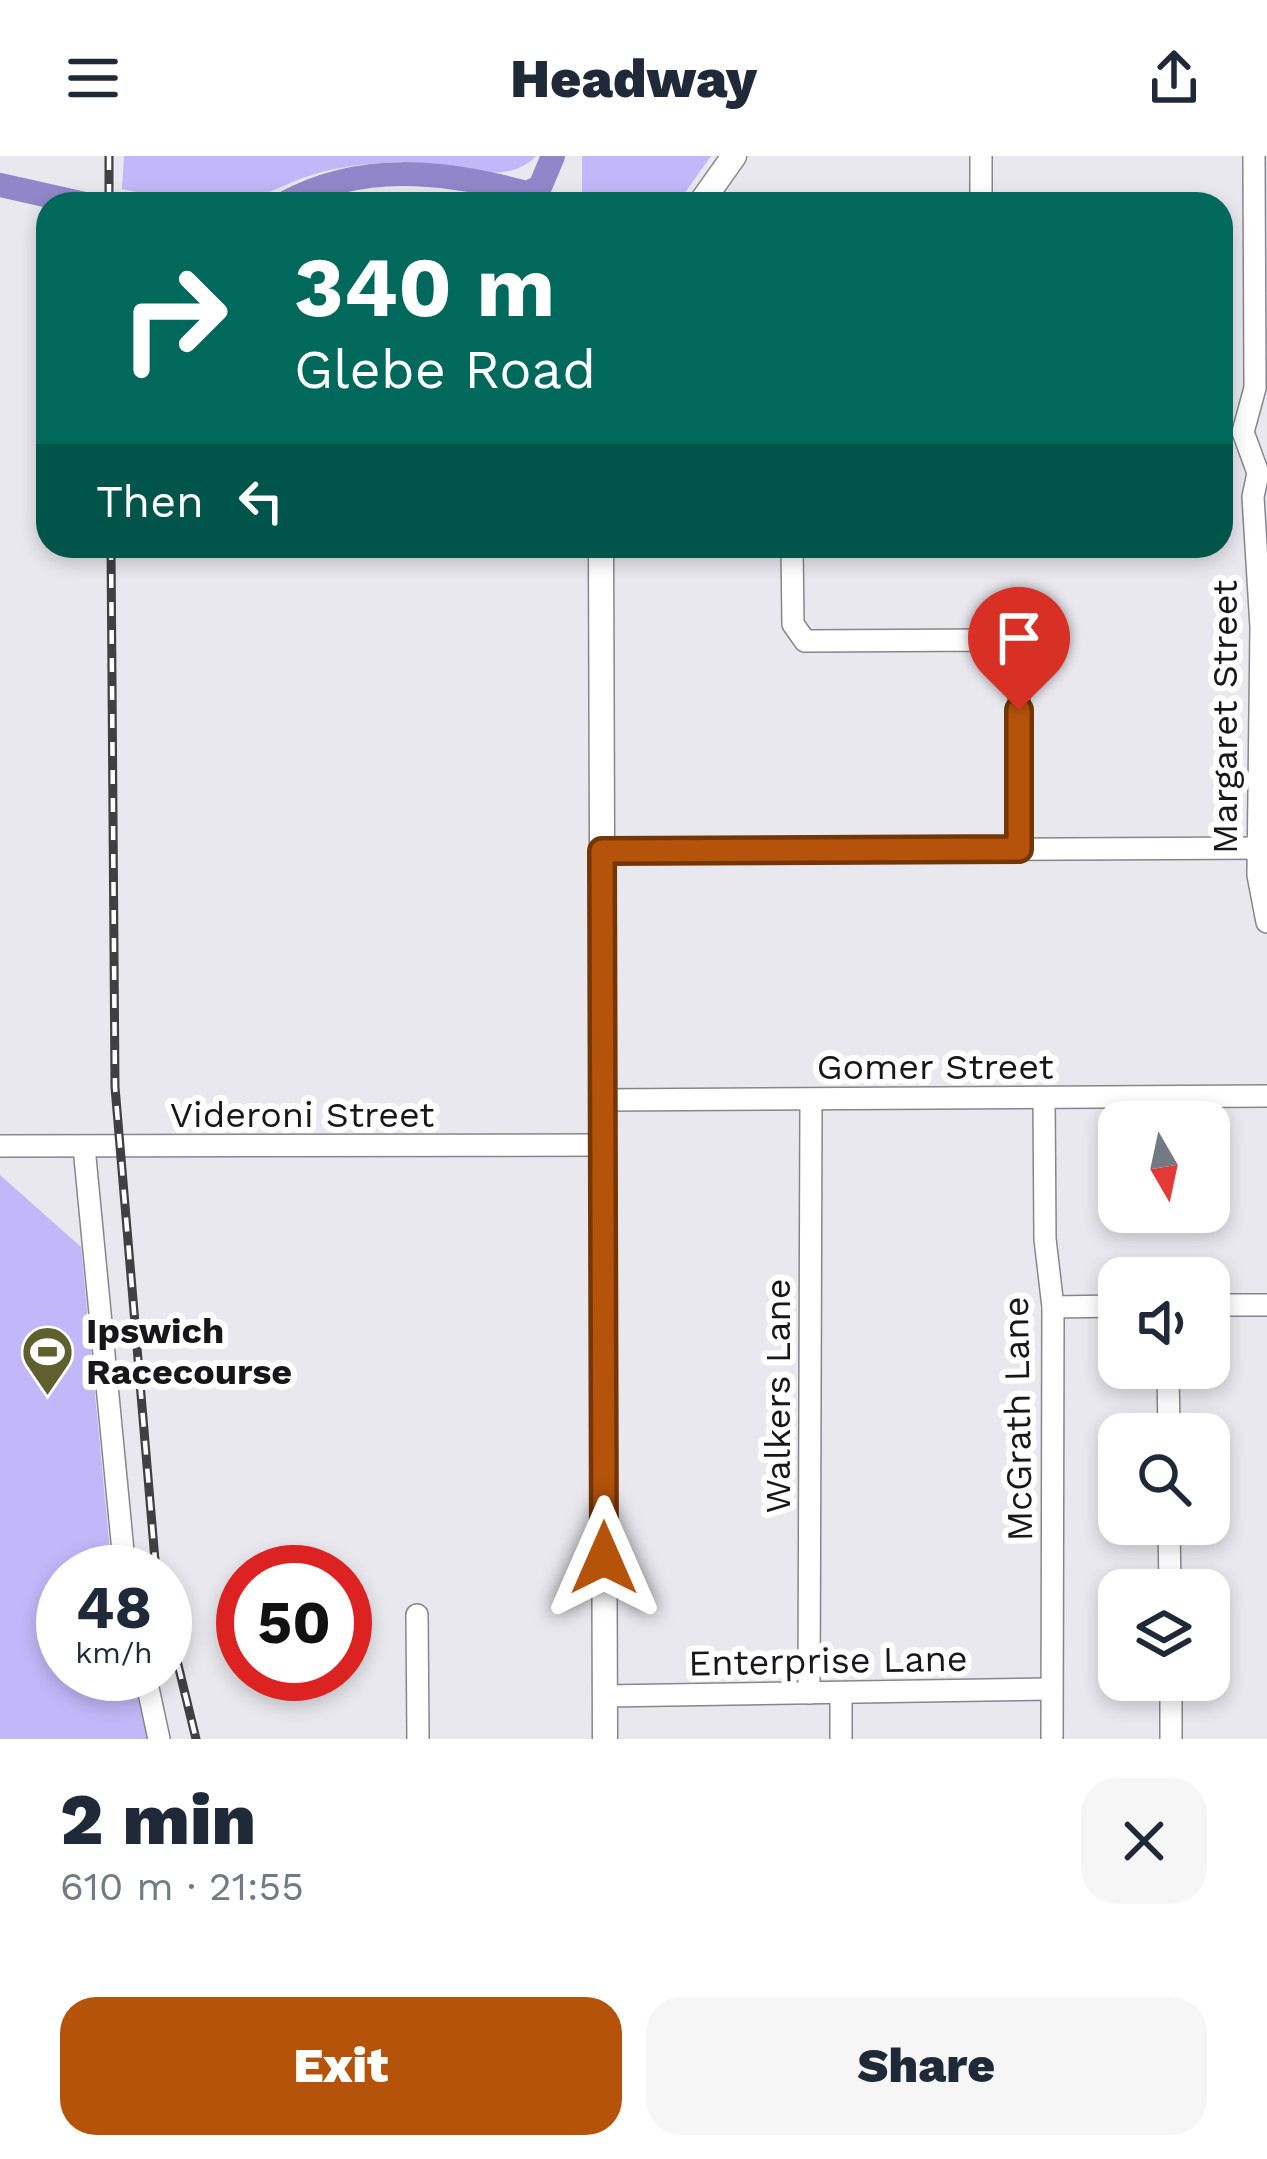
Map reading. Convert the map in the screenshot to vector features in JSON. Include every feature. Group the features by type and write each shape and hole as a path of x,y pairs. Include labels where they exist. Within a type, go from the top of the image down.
{"main road":[{"path":"708,192 734,156"},
{"path":"601,558 605,1739"}],"street":[{"path":"981,156 981,192"},
{"name":"Margaret Street","path":"1233,430 1255,388 1254,156"},
{"name":"Margaret Street","path":"1233,434 1258,473 1253,505 1261,627 1260,899 1267,922"},
{"path":"792,558 793,620 805,640 990,640 1013,648 1019,664 1019,849"},
{"path":"602,851 1262,848"},
{"name":"Gomer Street","path":"603,1100 1267,1096"},
{"name":"McGrath Lane","path":"1044,1098 1045,1239 1053,1307 1052,1739"},
{"name":"Walkers Lane","path":"809,1693 811,1100"},
{"name":"Videroni Street","path":"0,1146 604,1145"},
{"path":"84,1147 122,1545"},
{"path":"1230,1306 1267,1305"},
{"path":"1053,1307 1098,1306"},
{"path":"417,1615 418,1739"},
{"name":"Enterprise Lane","path":"605,1696 1052,1689"},
{"path":"841,1693 842,1739"},
{"path":"151,1701 159,1739"},
{"path":"1171,1701 1171,1739"}],"shaded area":[{"path":"124,156 536,156 523,166 491,173 420,163 352,166 268,192 122,189"},
{"path":"582,156 711,156 686,192 582,192"},
{"name":"Ipswich Racecourse","path":"0,1175 81,1247 109,1545 36,1545 36,1701 140,1701 149,1739 0,1739"}],"waterway":[{"path":"529,192 540,187 553,156"},
{"path":"308,192 342,181 403,174 465,179 523,192"},
{"path":"0,185 36,193"}],"railway":[{"path":"109,156 109,192"},
{"path":"111,558 115,1087 154,1545"},
{"path":"187,1701 196,1739"}],"place":[{"name":"Ipswich Racecourse","path":"47,1397"}],"route":[{"path":"604,1558 602,851 1019,849 1019,710"}]}
